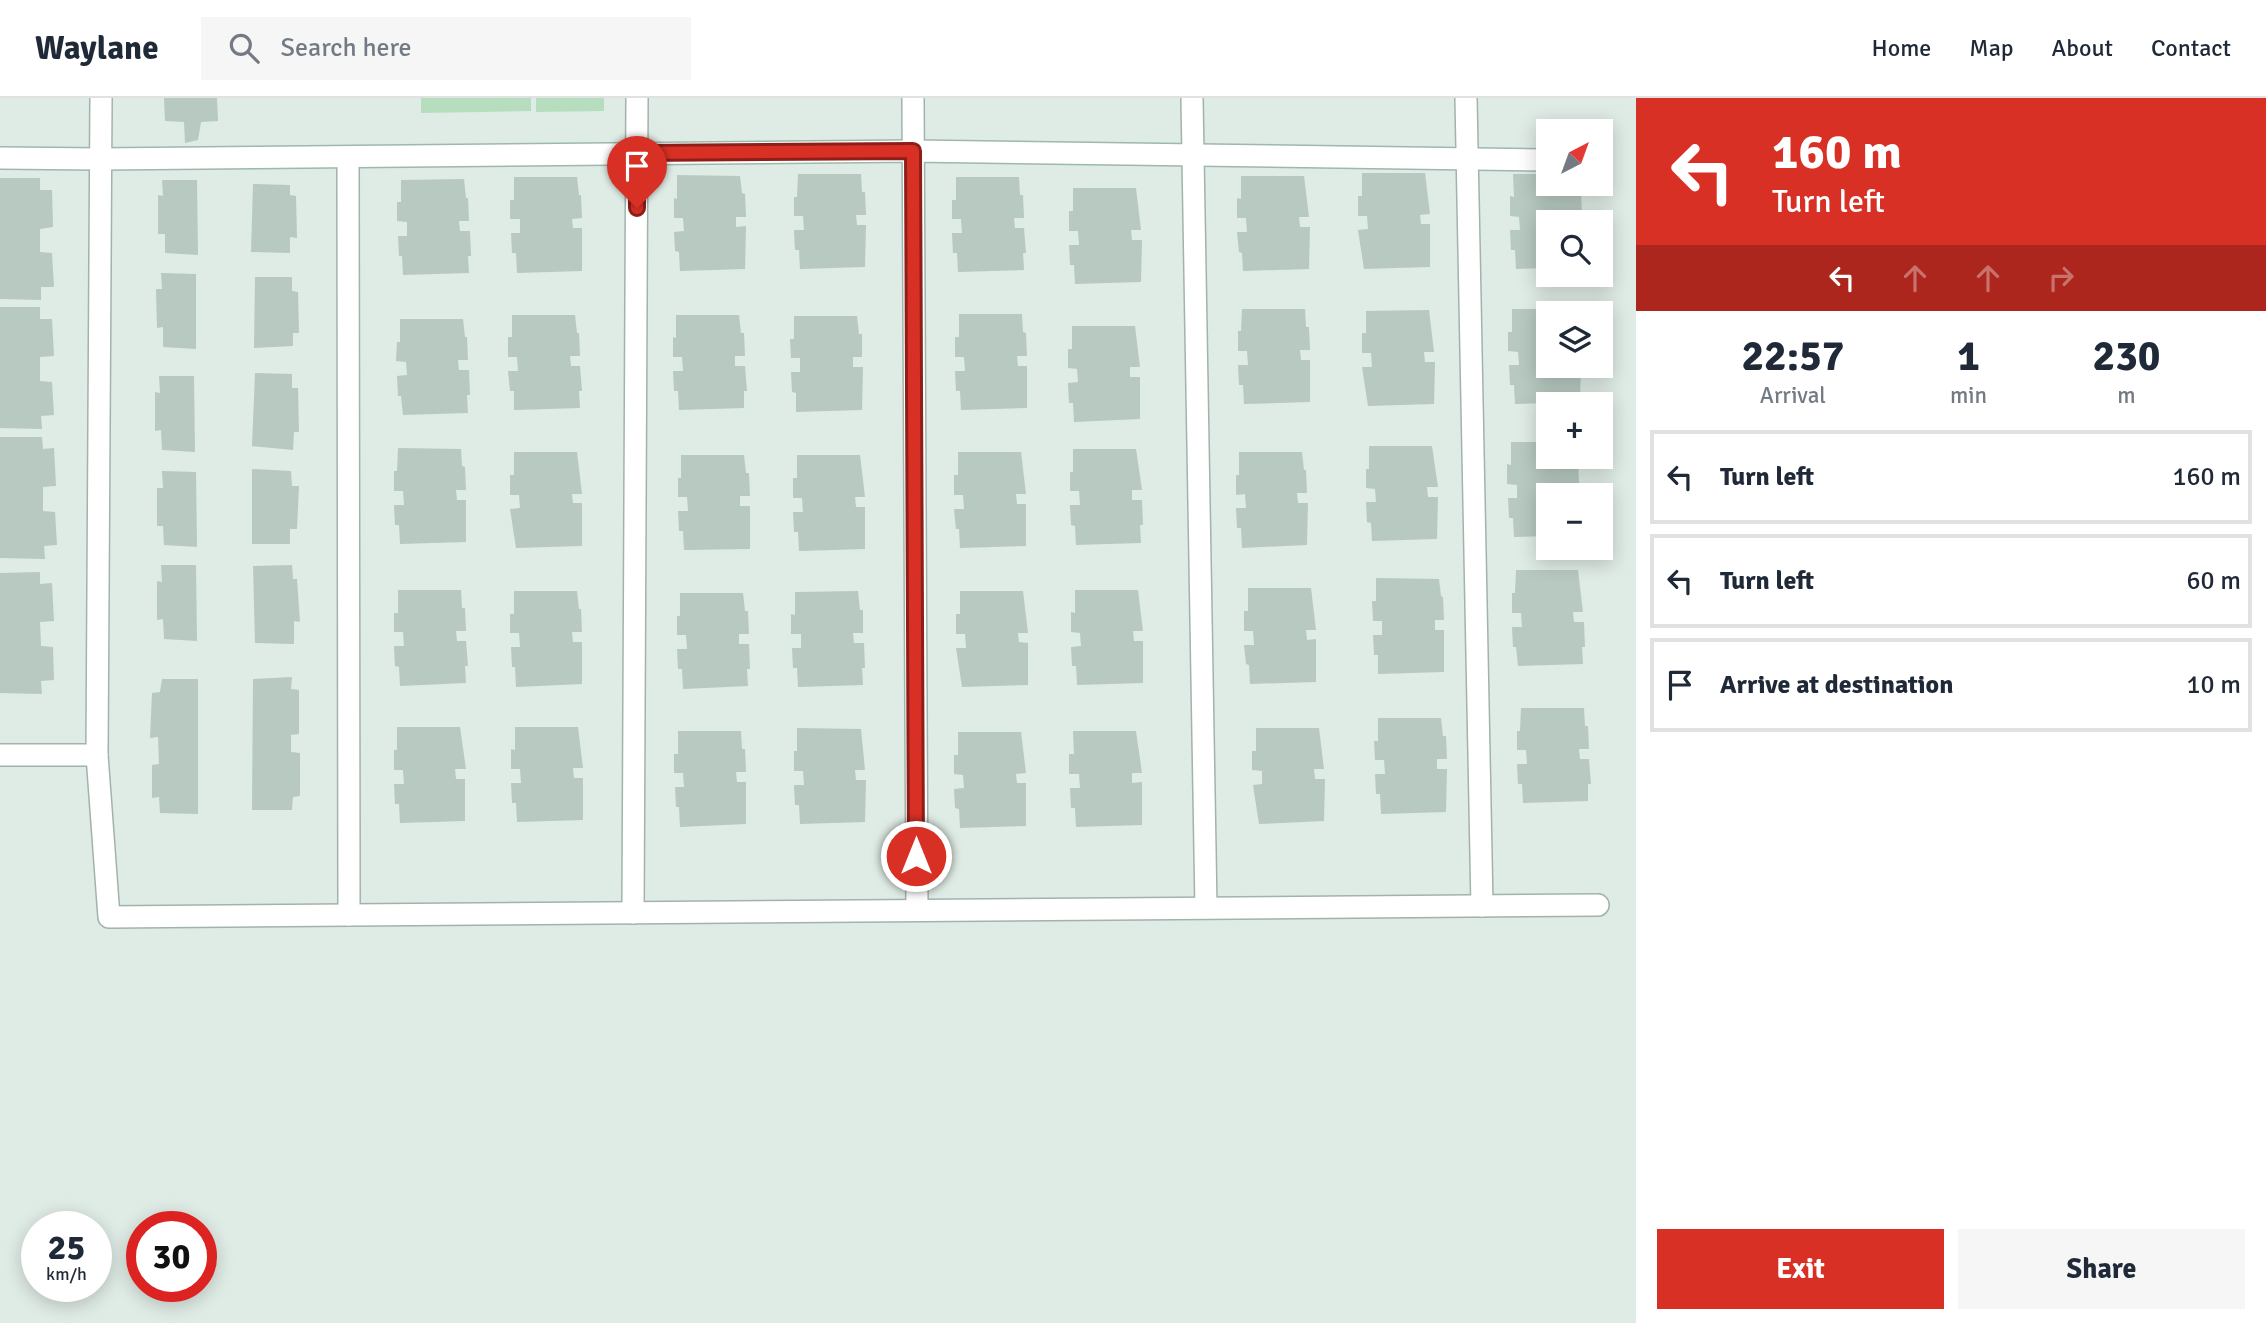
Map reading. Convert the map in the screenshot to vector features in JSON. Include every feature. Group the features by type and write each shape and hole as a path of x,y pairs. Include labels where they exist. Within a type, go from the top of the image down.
{"street":[{"path":"101,98 97,755 109,917 1598,905"},
{"path":"633,912 637,98"},
{"path":"913,98 917,910"},
{"path":"1192,98 1206,908"},
{"path":"1466,98 1482,906"},
{"path":"0,158 913,151 1536,160"},
{"path":"348,157 349,915"},
{"path":"0,755 97,755"}],"green space":[{"path":"421,98 531,98 531,111 421,113"},
{"path":"536,98 604,98 604,111 536,112"}],"building":[{"path":"164,98 217,98 218,121 201,122 198,140 185,143 184,122 165,121"},
{"path":"1362,173 1425,173 1430,214 1420,215 1421,224 1430,224 1430,267 1364,269 1358,230 1368,229 1367,216 1358,216 1358,196 1362,196"},
{"path":"798,174 861,174 866,215 856,215 857,225 866,225 865,267 800,269 794,230 804,230 803,216 794,216"},
{"path":"1513,174 1536,174 1536,196 1581,196 1582,210 1536,210 1536,268 1516,269 1510,230 1520,230 1519,217 1510,216 1510,196 1514,197"},
{"path":"677,175 740,176 742,193 745,194 746,217 736,217 736,227 746,226 745,269 680,271 674,232 684,231 683,218 674,218"},
{"path":"1241,176 1304,176 1309,217 1299,217 1300,227 1310,227 1309,269 1243,271 1237,232 1247,232 1246,218 1237,218 1237,198 1241,199"},
{"path":"514,177 577,177 582,218 572,219 573,228 582,228 582,271 517,273 511,233 520,233 520,219 510,219 510,200 514,200"},
{"path":"956,177 1019,177 1024,218 1014,218 1015,228 1024,228 1024,270 958,272 952,233 962,233 961,219 952,219 952,200 956,200"},
{"path":"0,178 40,178 40,190 52,190 53,227 40,229 40,252 52,253 54,287 41,287 41,300 0,299"},
{"path":"464,179 469,221 459,221 460,231 470,231 469,273 403,275 398,236 407,236 407,222 397,221 397,202 401,202 401,180"},
{"path":"162,180 197,180 198,255 165,253 165,234 158,234 158,195 163,196"},
{"path":"253,184 290,185 290,195 296,196 297,238 290,237 290,253 251,252"},
{"path":"1073,188 1136,188 1141,230 1131,230 1132,240 1142,240 1141,282 1075,284 1069,245 1079,245 1078,231 1069,231 1069,211 1073,211"},
{"path":"161,273 196,274 196,349 163,347 163,327 157,328 156,289 162,289"},
{"path":"255,277 292,277 292,291 298,292 299,333 293,333 293,346 254,348"},
{"path":"0,307 40,307 40,319 52,319 54,356 40,357 40,381 52,382 54,415 41,416 42,429 0,428"},
{"path":"1242,309 1305,309 1310,350 1300,350 1301,360 1310,360 1310,402 1244,404 1238,365 1248,365 1247,351 1238,351"},
{"path":"1512,309 1536,309 1536,378 1581,378 1580,392 1536,392 1536,403 1515,404 1509,365 1519,365 1518,352 1508,351 1508,332 1512,332"},
{"path":"1429,310 1434,352 1424,352 1425,362 1435,362 1434,404 1368,406 1362,367 1372,367 1371,353 1362,353 1366,311"},
{"path":"959,314 1022,314 1027,356 1017,356 1018,366 1027,366 1027,408 961,410 955,371 965,371 964,357 955,357 955,337 959,337"},
{"path":"512,315 575,315 580,356 570,356 571,366 580,366 580,408 514,410 514,391 510,391 508,371 518,371 517,357 508,357"},
{"path":"676,315 739,315 741,333 744,333 745,356 735,356 735,366 745,366 747,391 744,391 744,408 679,410 673,371 683,371 682,357 673,357"},
{"path":"794,316 857,316 859,334 862,334 862,357 853,357 853,367 863,367 862,410 796,412 796,393 792,392 791,372 800,372 800,358 791,358 790,339 794,339"},
{"path":"400,319 463,319 468,360 458,360 459,370 469,370 468,413 403,415 397,376 407,375 406,362 396,361 397,342 400,342"},
{"path":"1072,326 1135,326 1140,367 1130,367 1130,377 1140,377 1140,419 1074,422 1068,383 1078,382 1077,369 1068,368 1068,349 1072,349"},
{"path":"255,373 292,374 292,388 298,388 299,432 294,432 293,450 252,446"},
{"path":"159,376 194,376 195,452 162,450 161,430 155,431 155,392 160,393"},
{"path":"0,437 42,437 43,449 54,448 56,486 43,487 43,511 55,512 57,545 44,546 45,559 0,558"},
{"path":"1511,442 1536,442 1536,469 1578,469 1579,483 1536,483 1536,536 1514,537 1508,498 1517,498 1517,485 1507,484 1507,464 1511,465"},
{"path":"1369,446 1432,446 1438,487 1427,487 1428,497 1438,497 1437,539 1372,541 1366,502 1376,502 1375,489 1366,488"},
{"path":"398,448 461,449 466,490 456,490 457,500 466,500 466,542 400,544 394,505 404,505 403,491 394,491"},
{"path":"1073,449 1136,449 1142,490 1132,490 1132,500 1142,500 1141,543 1076,545 1070,505 1080,505 1079,491 1070,491"},
{"path":"514,452 577,452 582,494 572,494 573,503 582,503 582,546 516,548 510,509 520,508 519,495 510,495 510,475 514,475"},
{"path":"958,452 1021,452 1026,494 1016,494 1017,504 1026,504 1026,546 960,548 954,509 964,509 963,495 954,495 954,475 958,475"},
{"path":"1239,452 1302,452 1307,493 1297,493 1298,503 1308,503 1307,545 1242,548 1236,508 1246,508 1245,494 1236,495"},
{"path":"681,455 744,455 746,473 749,473 750,496 740,496 740,506 750,506 750,549 684,550 678,511 688,511 687,497 678,497"},
{"path":"797,455 860,455 865,497 855,497 856,507 865,507 865,549 799,551 793,512 803,512 802,498 793,498 793,478 797,478"},
{"path":"252,469 291,471 292,486 299,486 297,529 290,529 290,544 252,544"},
{"path":"162,471 196,472 197,547 164,545 163,526 157,526 157,488 163,488"},
{"path":"161,565 196,565 197,641 164,639 163,619 157,620 157,581 162,582"},
{"path":"292,565 293,579 297,579 300,622 294,621 294,644 255,643 253,566"},
{"path":"1516,570 1578,570 1583,612 1573,612 1574,622 1584,622 1583,664 1518,666 1512,627 1522,627 1521,613 1512,613"},
{"path":"40,572 40,584 52,583 54,621 40,622 41,646 53,647 54,680 41,681 42,694 0,693 0,573"},
{"path":"1376,578 1439,579 1444,620 1435,620 1435,630 1444,630 1444,672 1378,674 1378,655 1374,655 1373,635 1382,635 1382,621 1373,621 1372,601 1376,601"},
{"path":"1248,588 1311,588 1316,630 1306,630 1307,640 1316,639 1316,682 1250,684 1244,645 1254,645 1253,631 1244,631 1244,611 1248,611"},
{"path":"398,590 461,590 466,631 456,631 457,641 466,641 466,683 400,686 394,646 404,646 403,632 394,632 394,613 398,613"},
{"path":"1075,590 1138,590 1143,631 1133,631 1134,641 1143,641 1143,683 1077,685 1071,647 1081,646 1080,633 1071,632 1071,612 1075,613"},
{"path":"514,591 577,591 582,632 572,632 573,642 582,642 582,684 516,687 511,647 520,647 519,633 510,633 510,614 514,614"},
{"path":"858,591 860,610 863,610 863,633 853,633 854,643 864,643 863,685 798,687 792,648 801,648 801,634 791,634 791,614 795,615 795,592"},
{"path":"960,591 1023,591 1028,633 1018,633 1019,642 1028,643 1028,685 962,687 956,648 966,648 965,634 956,634 956,614 960,614"},
{"path":"680,593 743,593 745,611 748,611 749,634 739,634 739,644 749,644 748,686 683,689 677,649 687,649 686,635 677,635"},
{"path":"292,677 291,689 299,690 299,734 291,735 291,752 300,753 300,796 293,797 292,810 252,810 253,679"},
{"path":"162,679 198,679 198,814 160,813 159,797 152,798 152,765 159,764 158,737 150,738 152,693 160,692"},
{"path":"1521,708 1584,708 1589,749 1579,749 1580,759 1589,759 1591,784 1588,784 1588,801 1523,803 1517,764 1527,764 1526,750 1517,750"},
{"path":"1378,718 1441,718 1443,736 1446,736 1447,759 1437,759 1437,769 1447,769 1446,812 1381,814 1375,774 1385,774 1384,760 1375,760 1374,741 1378,741"},
{"path":"397,727 460,727 466,769 455,769 456,779 465,779 465,821 400,823 394,784 404,784 403,770 394,770"},
{"path":"515,727 578,727 583,768 573,768 574,778 583,778 583,820 517,822 511,783 521,783 520,769 511,769 511,749 515,750"},
{"path":"797,728 861,729 865,770 855,770 856,780 866,780 865,822 800,824 794,785 804,785 803,771 794,771"},
{"path":"1256,728 1319,728 1324,769 1314,769 1315,779 1325,779 1324,821 1259,824 1253,785 1262,784 1262,771 1252,770 1252,751 1256,751"},
{"path":"678,731 741,731 746,772 736,772 737,782 746,782 746,824 680,827 675,787 684,787 683,773 674,773 674,754 678,754"},
{"path":"1073,731 1136,731 1142,773 1132,773 1132,783 1142,782 1142,825 1076,827 1070,788 1080,788 1079,774 1069,774 1069,754 1074,754"},
{"path":"958,732 1021,732 1026,773 1016,774 1017,783 1026,783 1026,826 960,828 954,789 964,788 963,775 954,774 954,755 958,755"}],"route":[{"path":"637,208 637,153 913,151 916,856"}]}
